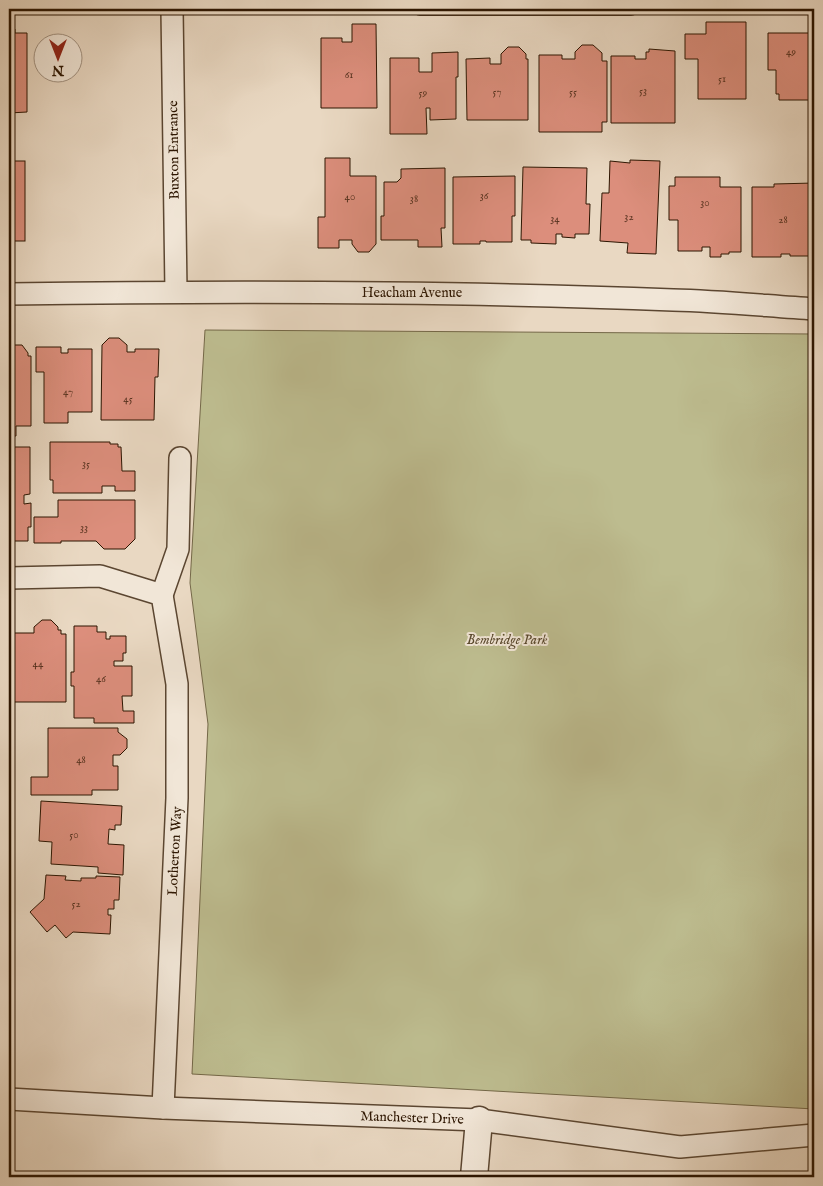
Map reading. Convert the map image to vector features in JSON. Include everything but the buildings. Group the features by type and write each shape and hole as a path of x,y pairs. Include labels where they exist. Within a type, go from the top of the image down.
{"street":[{"name":"Buxton Entrance","path":"172,9 176,292"},
{"name":"Heacham Avenue","path":"9,294 176,292 480,294 674,300 814,309"},
{"name":"Lotherton Way","path":"163,1108 177,798 177,684 162,595 178,549 180,458"},
{"path":"9,578 100,576 162,595"},
{"name":"Manchester Drive","path":"9,1099 163,1108 479,1120 680,1147 814,1135"},
{"path":"474,1177 479,1120"}],"lane":[{"path":"420,9 631,9"}],"green space":[{"name":"Bembridge Park","path":"205,330 814,334 814,1109 192,1074 208,724 190,583"}]}
